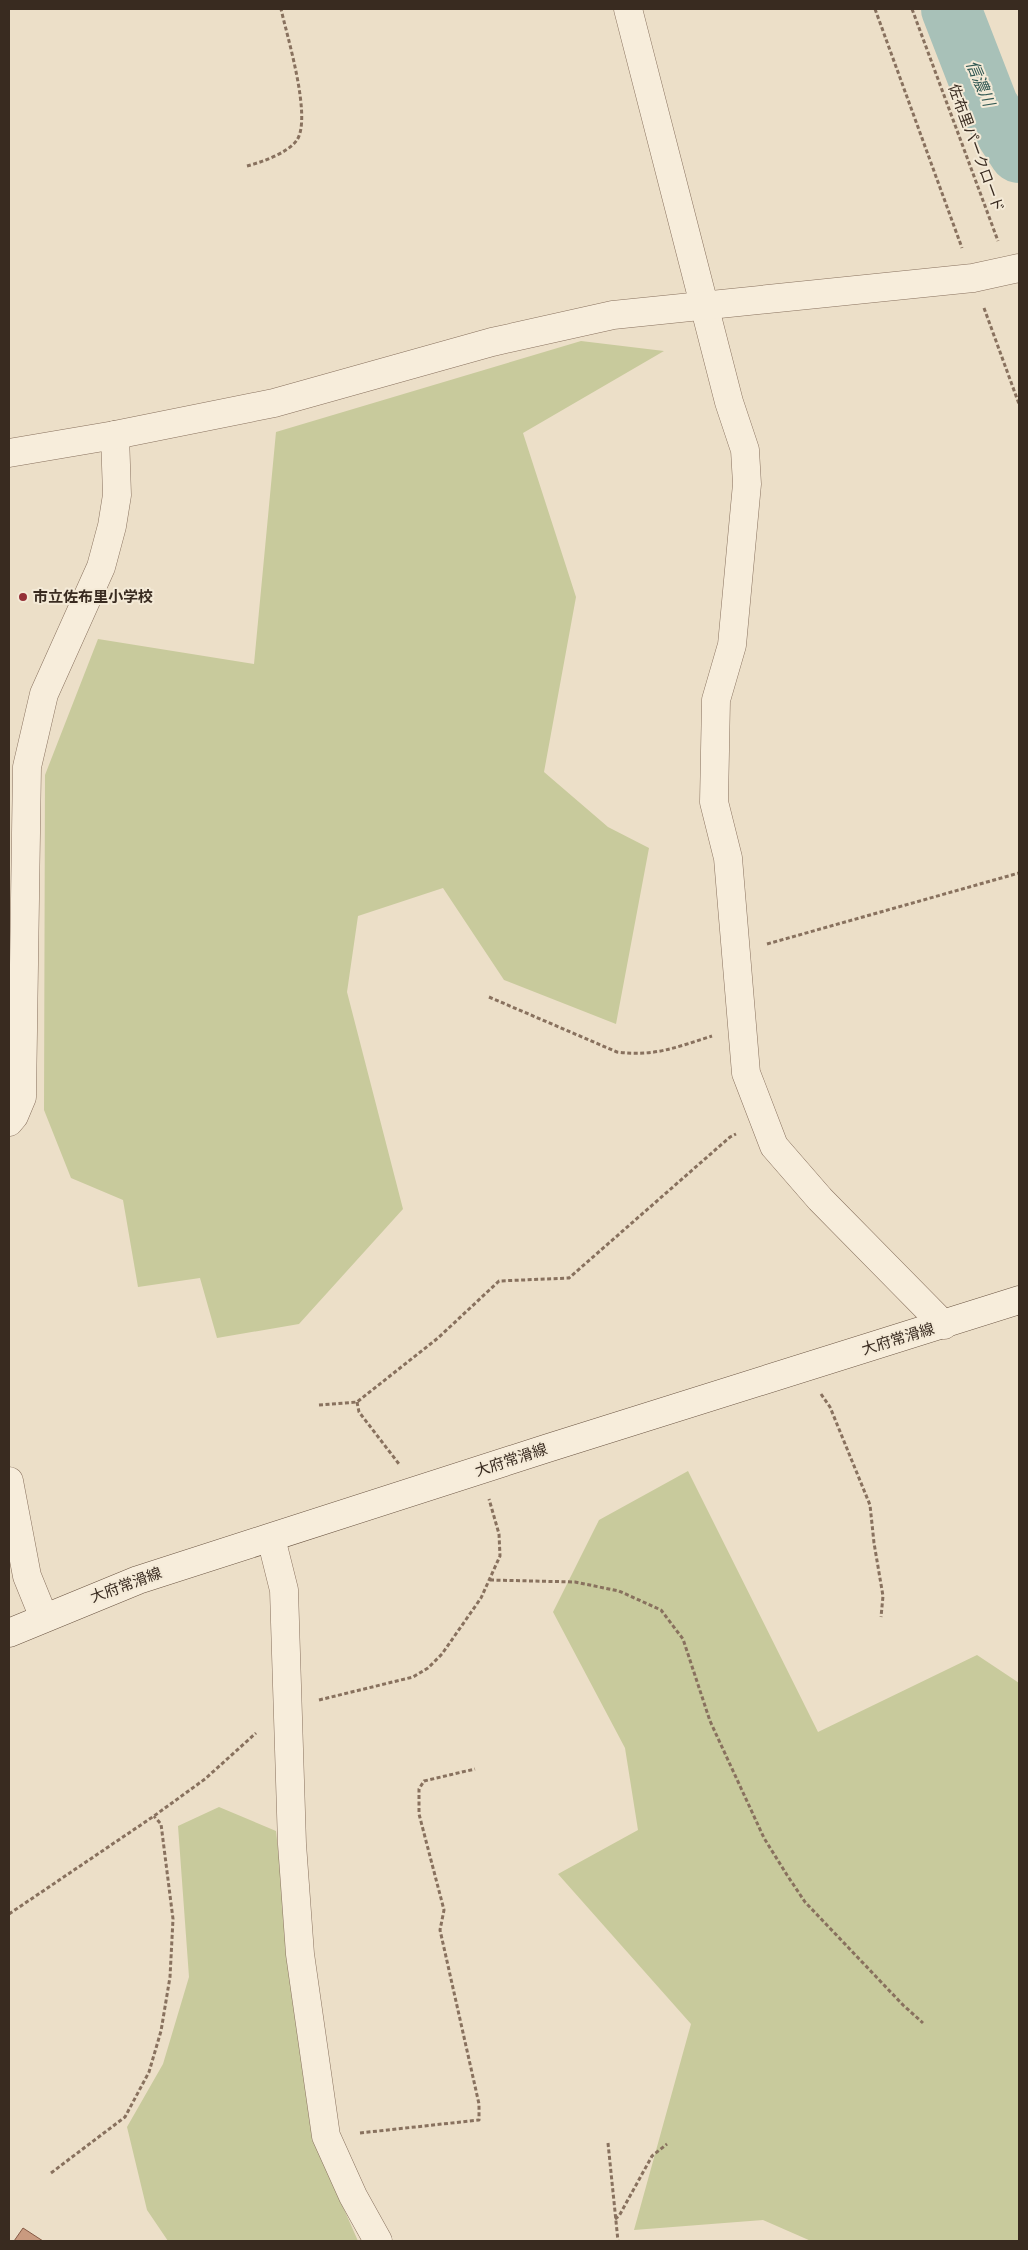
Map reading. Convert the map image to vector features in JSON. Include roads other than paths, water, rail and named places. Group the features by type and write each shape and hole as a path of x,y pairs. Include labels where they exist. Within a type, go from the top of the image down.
{"street":[{"path":"628,9 728,402 745,450 747,484 732,646 716,700 714,802 728,858 746,1073 774,1146 820,1199 944,1325"},
{"path":"9,453 115,435 274,403 492,342 613,315 704,304 973,278 1014,269"},
{"path":"9,1122 14,1116 22,1098 27,767 44,694 101,566 110,534 117,495 115,435"},
{"name":"大府常滑線","path":"9,1633 138,1580 1019,1300"},
{"path":"9,1481 27,1576 44,1618"},
{"path":"271,1538 284,1590 292,1844 300,1954 326,2136 353,2196 378,2241"}],"waterway":[{"name":"信濃川","path":"951,9 989,107 1019,153"}],"place":[{"name":"市立佐布里小学校","path":"23,597"}]}
